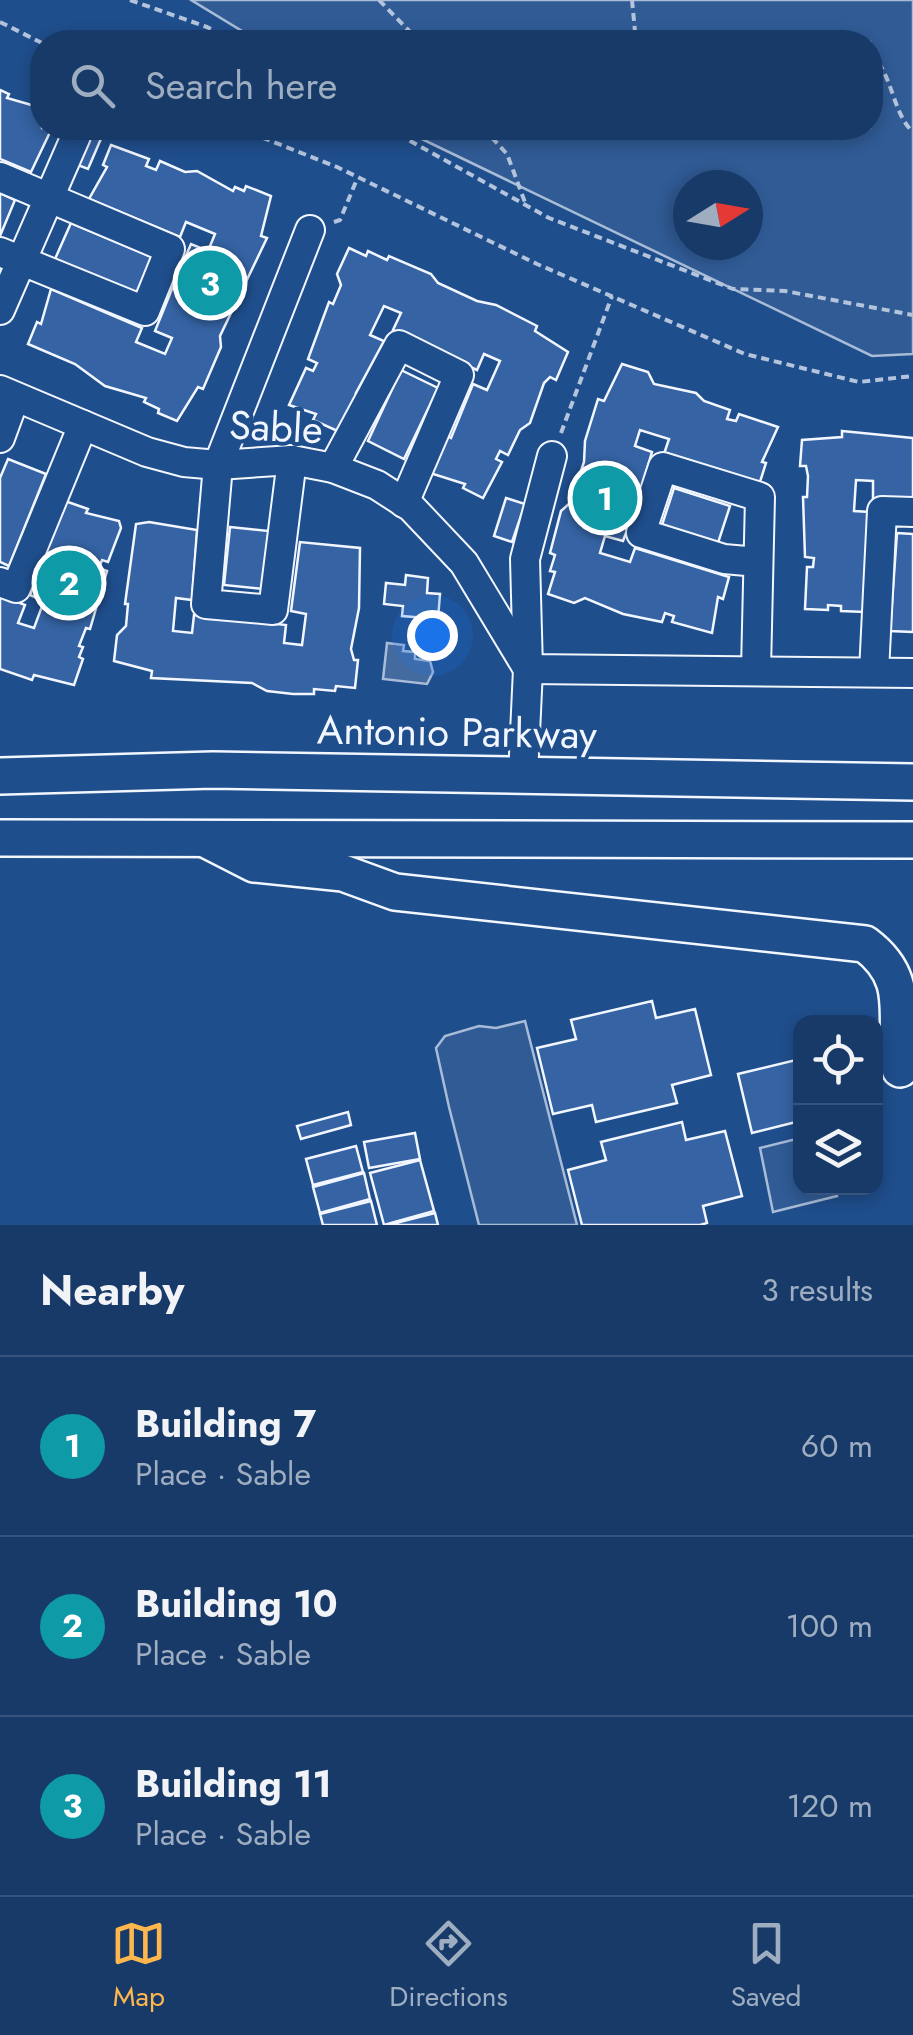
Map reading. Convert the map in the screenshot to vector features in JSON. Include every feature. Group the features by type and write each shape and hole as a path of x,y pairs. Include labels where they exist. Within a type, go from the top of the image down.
{"main road":[{"name":"Antonio Parkway","path":"0,776 213,770 913,782"},
{"path":"0,838 913,840"},
{"path":"202,838 254,864 343,873 395,892 865,944 885,957 896,973 903,998 907,1079"}],"street":[{"path":"0,310 11,256 49,199 74,140"},
{"path":"0,177 170,249 145,311 11,256"},
{"path":"292,460 273,610 206,604 218,465 310,230"},
{"path":"334,468 399,345 460,375 404,502"},
{"path":"0,438 8,393"},
{"name":"Sable","path":"8,393 147,452 218,465 292,460 334,468 376,484 404,502 464,563 528,669"},
{"path":"0,582 16,588 82,425"},
{"path":"523,776 528,669 526,559 552,456"},
{"path":"756,670 760,497 663,467 640,533 724,559 758,562"},
{"path":"874,672 882,511 913,512"},
{"path":"528,669 913,672"}],"path":[{"path":"130,0 214,30"},
{"path":"379,0 408,30"},
{"path":"632,0 635,30"},
{"path":"0,22 30,37"},
{"path":"883,67 892,95 913,132"},
{"path":"267,140 358,177 745,354 858,382 913,376"},
{"path":"408,140 526,206 733,289 785,291 913,316"},
{"path":"494,140 507,154 526,206"},
{"path":"310,230 340,220 358,177"},
{"path":"552,456 612,296"}],"shaded area":[{"path":"191,0 913,0 913,354 872,356 424,140 883,140 883,30 240,30"},
{"path":"387,643 404,645 403,651 415,652 415,659 430,661 433,672 427,684 383,679"},
{"path":"525,1021 577,1225 479,1225 436,1048 445,1036 479,1026 496,1028"},
{"path":"793,1140 793,1195 837,1196 773,1212 760,1148"}],"building":[{"path":"0,90 9,94 7,98 30,105 30,140 46,140 31,172 0,159"},
{"path":"80,140 100,140 88,169 70,162"},
{"path":"111,145 149,159 146,166 156,170 160,161 185,172 197,171 233,191 235,187 244,191 246,186 271,196 261,236 267,238 220,336 221,347 203,389 198,387 177,421 158,413 159,409 144,402 146,398 105,386 75,364 28,344 37,322 41,324 51,289 142,328 136,342 165,354 172,338 155,331 178,274 191,244 208,251 215,234 186,222 180,237 89,199 107,167 103,165"},
{"path":"0,193 15,200 0,236"},
{"path":"71,223 152,257 136,294 55,259"},
{"path":"349,248 366,256 368,251 387,260 389,256 431,274 438,283 537,326 535,331 568,352 556,380 550,377 544,383 530,423 520,430 508,455 500,451 496,459 502,462 483,498 463,488 465,484 430,473 447,436 451,438 473,384 487,390 500,361 484,354 477,370 446,356 393,330 401,313 384,306 370,335 384,341 356,393 360,394 342,433 313,420 316,414 289,405 306,368 313,371 317,363 308,359 329,302 333,304 341,285 337,274"},
{"path":"622,364 648,372 654,384 696,393 704,401 730,410 727,419 736,421 739,414 778,427 762,462 766,463 759,485 664,454 669,439 640,430 635,446 652,452 634,512 623,541 605,536 600,553 630,562 635,548 729,577 723,599 718,597 712,633 672,622 674,616 665,613 662,622 623,614 585,598 574,603 548,594 555,572 550,571 555,555 550,553 561,511 570,503 584,462 585,441 598,399 604,401"},
{"path":"401,370 438,388 404,459 368,441"},
{"path":"842,431 913,438 913,503 873,500 873,481 856,480 854,511 870,512 865,612 841,611 841,606 828,605 828,610 805,609 807,567 813,567 814,558 805,557 803,497 807,497 808,476 806,466 800,466 802,440 842,437"},
{"path":"8,459 46,474 9,566 0,562 0,478"},
{"path":"674,488 730,506 718,543 662,525"},
{"path":"506,498 525,504 512,542 494,536"},
{"path":"65,501 88,509 86,513 119,521 121,528 108,562 102,560 99,568 107,571 90,629 86,628 79,646 83,647 79,657 83,659 74,685 34,675 32,680 0,669 0,595 25,605 18,623 34,628 44,601 30,595"},
{"path":"149,522 197,530 192,600 176,598 173,631 192,633 194,615 225,618 286,625 284,643 302,645 306,614 291,611 300,542 360,548 359,608 351,649 354,660 358,660 355,688 336,686 335,691 314,689 314,694 293,694 267,691 252,683 151,678 152,671 114,661 117,635 126,626 125,604 136,524"},
{"path":"230,527 269,531 263,589 224,585"},
{"path":"897,533 913,534 913,632 890,631"},
{"path":"406,575 428,578 427,593 440,594 438,619 402,616 403,606 384,604 386,583 405,585"},
{"path":"652,1001 656,1018 695,1009 711,1075 672,1085 677,1103 596,1122 592,1105 553,1114 537,1048 576,1039 571,1020"},
{"path":"793,1061 793,1123 752,1133 738,1074"},
{"path":"348,1112 351,1125 301,1139 297,1126"},
{"path":"682,1122 686,1140 725,1131 742,1196 703,1206 707,1223 700,1225 582,1225 568,1170 606,1160 601,1142"},
{"path":"415,1133 420,1159 369,1168 364,1142"},
{"path":"356,1146 363,1172 313,1185 306,1159"},
{"path":"420,1160 434,1211 384,1225 370,1173"},
{"path":"364,1173 370,1199 320,1213 313,1187"},
{"path":"371,1201 377,1225 323,1225 320,1214"},
{"path":"435,1213 438,1225 388,1225"}],"place":[{"name":"Building 11","path":"210,283"},
{"name":"Building 7","path":"605,498"},
{"name":"Building 10","path":"69,583"}]}
